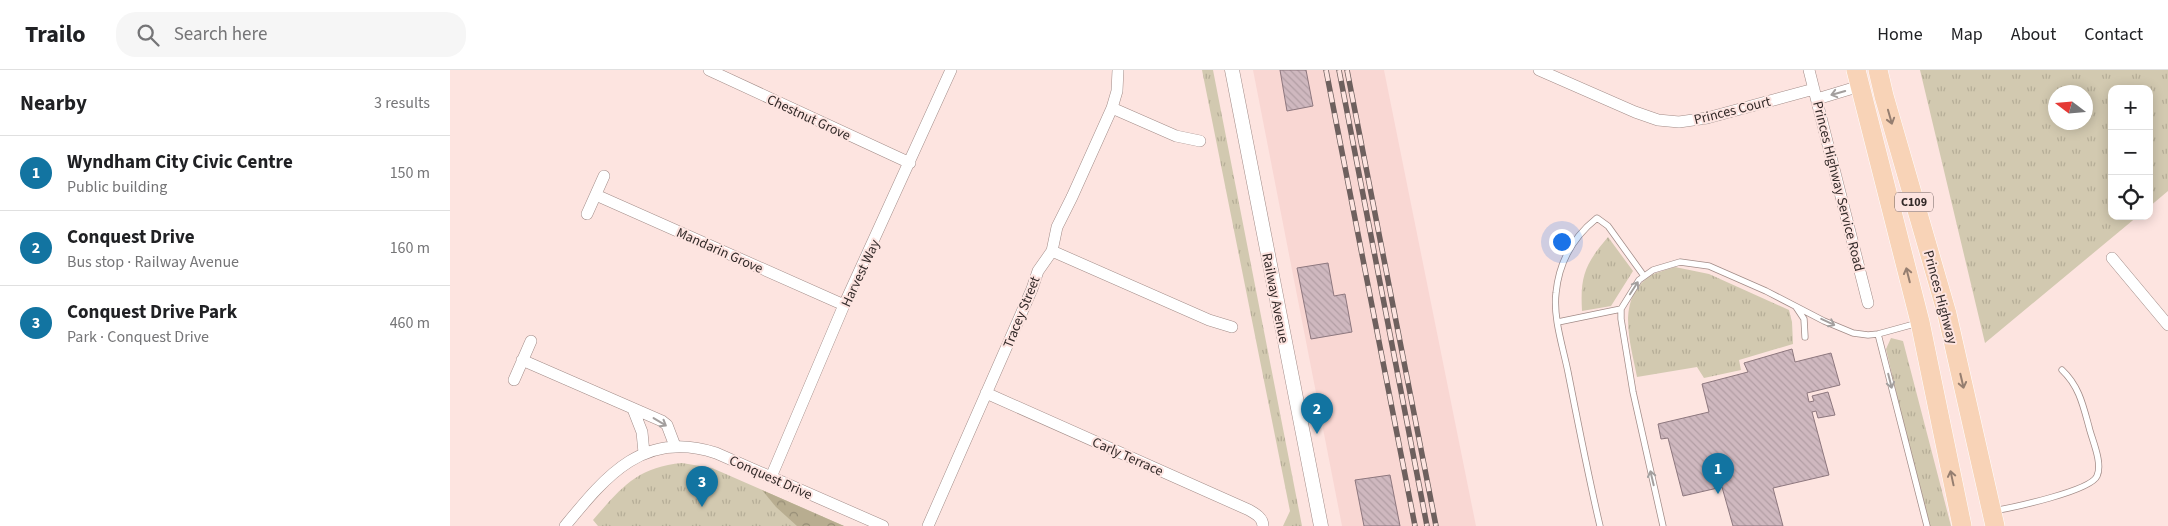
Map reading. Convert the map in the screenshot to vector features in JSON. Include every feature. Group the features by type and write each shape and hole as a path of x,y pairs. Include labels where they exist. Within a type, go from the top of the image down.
{"highway":[{"name":"Princes Highway","path":"1878,70 1947,314 1993,519"},
{"name":"Princes Highway","path":"1861,75 1920,322 1962,526"},
{"path":"1920,322 1947,314"}],"street":[{"name":"Chestnut Grove","path":"709,70 910,164"},
{"name":"Harvest Way","path":"771,477 844,305 910,164 951,70"},
{"name":"Tracey Street","path":"928,526 1032,289 1038,271 1052,251 1057,227 1112,108 1117,91 1118,70"},
{"name":"Railway Avenue","path":"1232,70 1321,526"},
{"name":"Princes Court","path":"1539,70 1635,112 1658,120 1679,122 1707,118 1815,94"},
{"name":"Princes Highway Service Road","path":"1809,70 1868,303"},
{"name":"Princes Highway","path":"1815,94 1861,75"},
{"path":"1112,108 1176,136 1200,141"},
{"path":"587,214 604,176"},
{"name":"Mandarin Grove","path":"596,195 844,305"},
{"path":"1052,251 1208,320 1232,327"},
{"path":"2112,258 2168,325"},
{"path":"514,380 531,341"},
{"path":"522,360 667,425 676,446"},
{"name":"Carly Terrace","path":"986,393 1249,510 1257,515 1263,522 1263,526"},
{"path":"632,409 642,432 644,453"},
{"name":"Conquest Drive","path":"565,526 597,488 620,467 644,453 676,446 702,448 883,526"}],"lane":[{"path":"1600,526 1558,322 1556,294 1563,263 1572,244 1584,228 1597,218 1608,226 1644,276"},
{"path":"1663,526 1632,384 1621,309 1639,280 1644,276 1653,270 1680,262 1709,266 1853,333 1878,334 1920,322"},
{"path":"1794,305 1804,319 1805,337"},
{"path":"1558,322 1621,309"},
{"path":"1878,334 1927,526"},
{"path":"1993,519 2080,488 2094,481 2097,476 2098,462 2080,395 2072,380 2062,370"}],"shaded area":[{"path":"1253,70 1384,70 1476,526 1342,526"}],"green space":[{"path":"1202,70 1213,70 1302,526 1283,526 1290,511"},
{"path":"1920,70 2168,70 2168,191 2153,204 2153,85 2108,85 2108,220 2133,220 1985,343"},
{"path":"1608,237 1633,271 1611,306 1582,311 1583,279 1589,263"},
{"path":"1675,267 1709,274 1789,310 1792,322 1793,344 1739,360 1741,370 1704,378 1697,367 1637,377 1628,323 1632,297 1639,286 1650,276"},
{"path":"1891,338 1903,341 1951,526 1927,526 1886,349"},
{"path":"682,463 712,468 844,526 598,526 593,520 612,498 641,474 666,465"},
{"path":"762,490 844,526 797,526 776,507"}],"building":[{"path":"1280,70 1306,70 1313,106 1287,111"},
{"path":"1328,263 1334,296 1345,294 1352,332 1311,339 1297,268"},
{"path":"1792,349 1795,362 1831,353 1840,385 1807,393 1809,402 1814,401 1812,396 1828,392 1835,415 1818,418 1816,411 1812,412 1829,475 1773,488 1783,526 1733,526 1722,487 1683,496 1668,438 1661,439 1658,424 1709,412 1702,384 1748,372 1744,363"},
{"path":"1390,475 1400,526 1364,526 1355,480"}],"railway":[{"path":"1326,70 1415,526"},
{"path":"1339,70 1427,526"},
{"path":"1347,70 1436,526"}],"place":[{"name":"Conquest Drive","path":"1317,434"},
{"name":"Wyndham City Civic Centre","path":"1718,494"},
{"name":"Conquest Drive Park","path":"702,507"}]}
